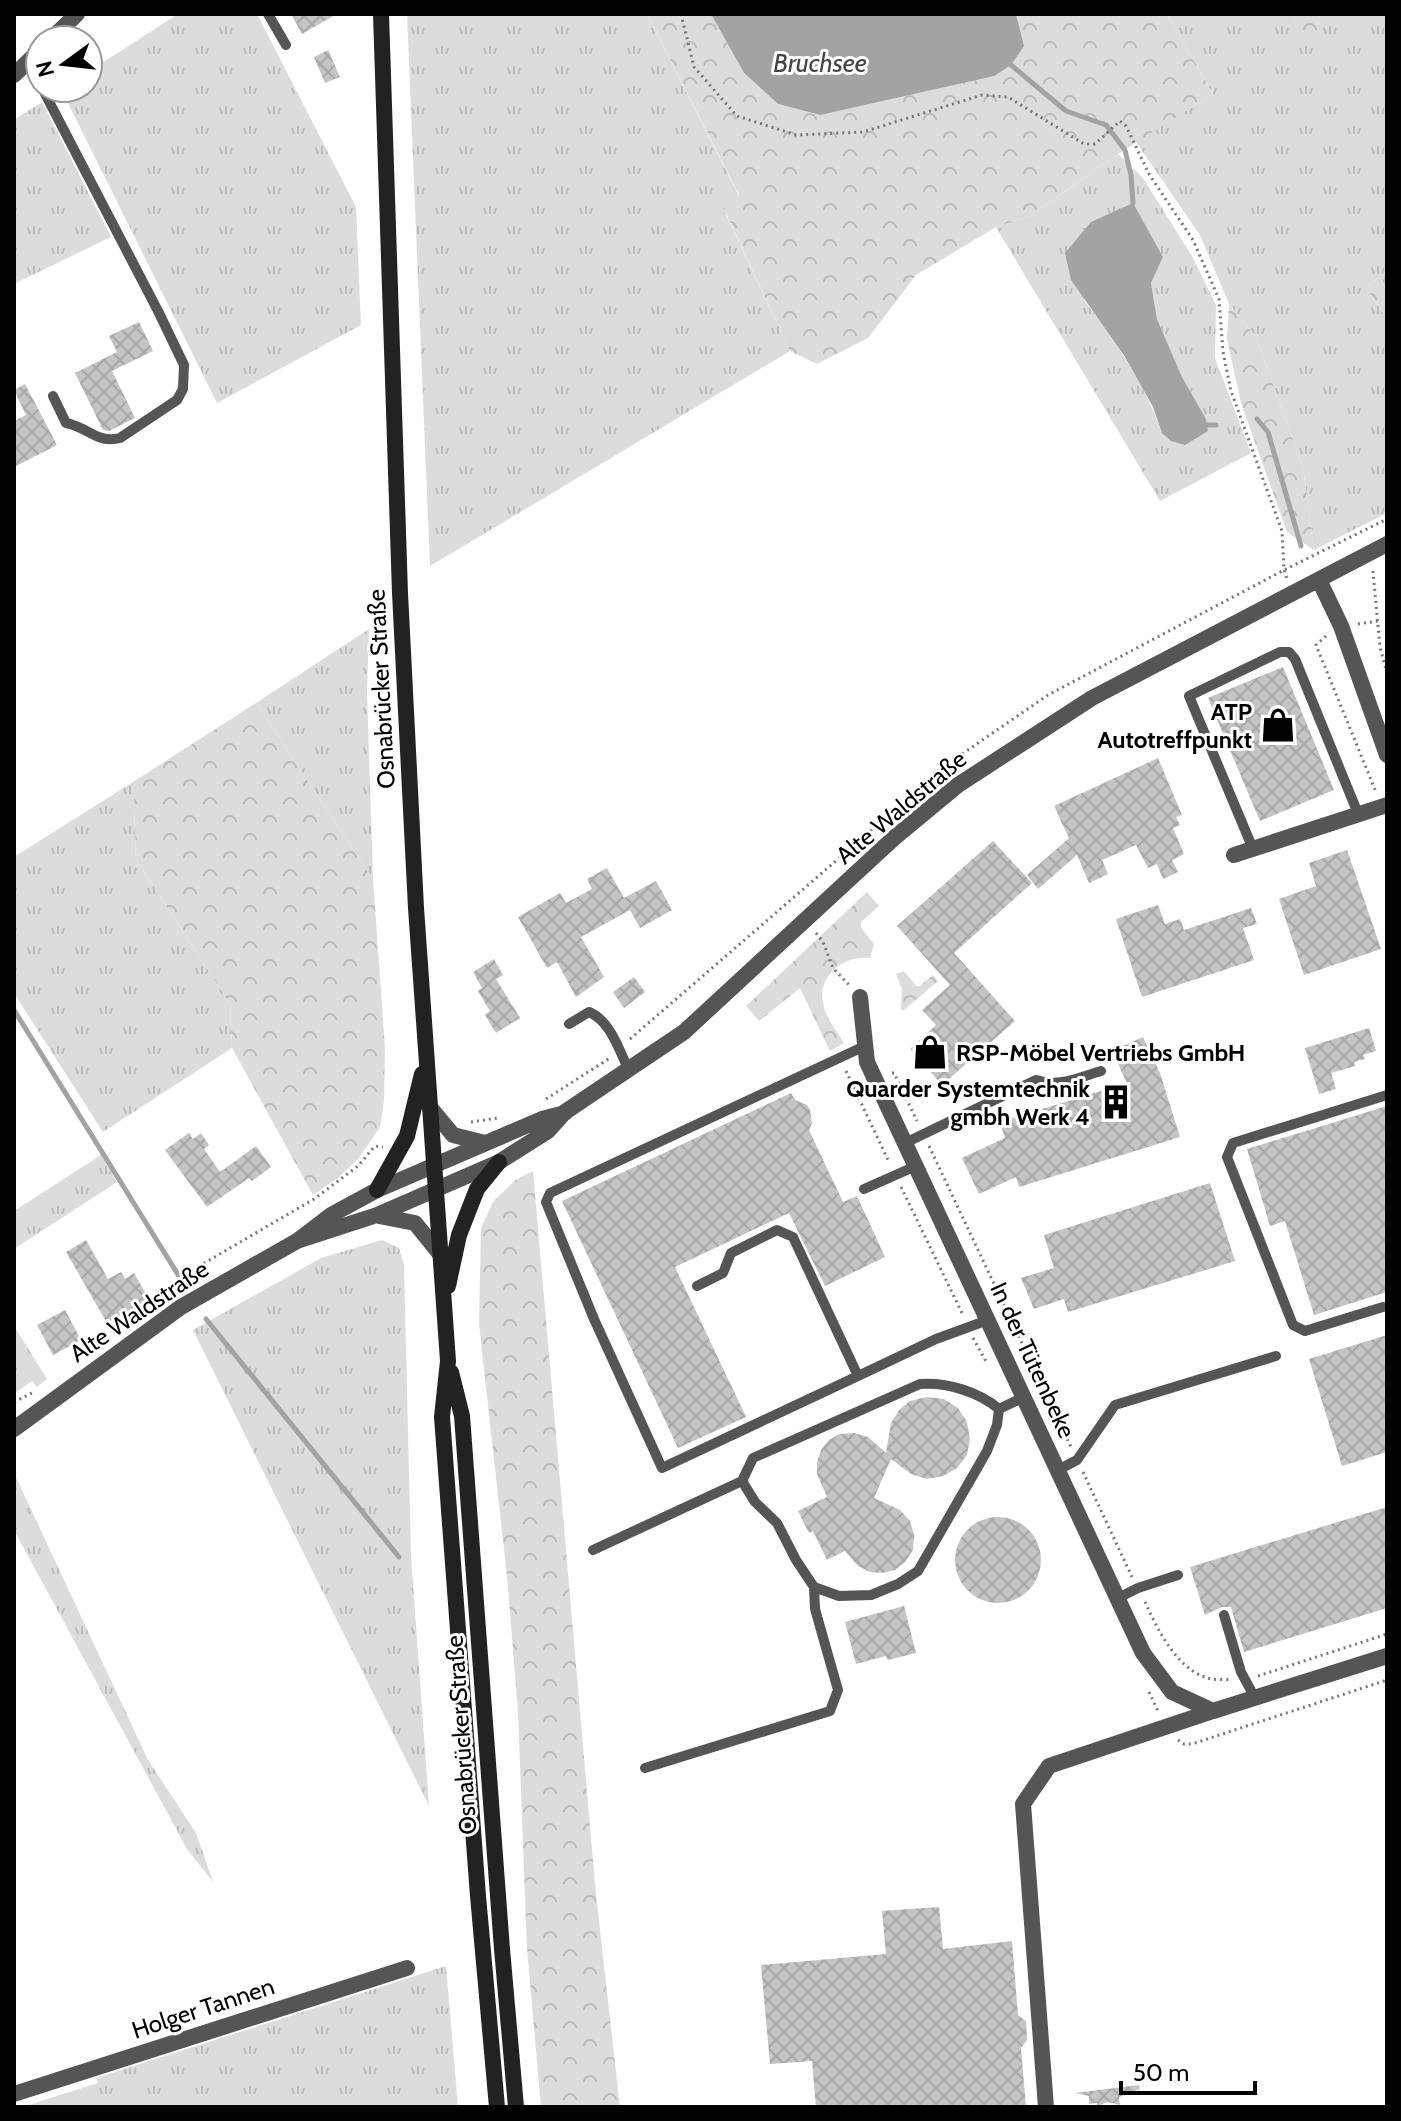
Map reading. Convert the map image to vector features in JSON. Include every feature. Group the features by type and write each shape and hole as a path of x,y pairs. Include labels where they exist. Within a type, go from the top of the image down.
{"main road":[{"name":"Osnabrücker Straße","path":"381,14 400,593 429,1106 448,1361 442,1417 497,2107"},
{"path":"377,1190 407,1136 426,1057"},
{"path":"444,1303 459,1235 477,1189 499,1162"},
{"name":"Osnabrücker Straße","path":"448,1361 462,1416 516,2107"}],"street":[{"name":"Alte Waldstraße","path":"14,1429 191,1296 297,1241 377,1215 499,1162 548,1131 565,1112 684,1032 894,838 958,785 1092,698 1387,544"},
{"path":"1319,580 1345,635 1387,755"},
{"path":"1234,855 1387,805"},
{"name":"In der Tütenbeke","path":"860,997 867,1062 1143,1653 1172,1692 1213,1711"},
{"path":"429,1106 453,1135 485,1143"},
{"name":"Alte Waldstraße","path":"297,1241 331,1215 377,1190 565,1112"},
{"path":"377,1215 415,1223 440,1254"},
{"path":"1046,2107 1023,1804 1049,1766 1387,1656"},
{"name":"Holger Tannen","path":"14,2094 407,1968"}],"lane":[{"path":"268,14 286,45"},
{"path":"50,104 158,311 184,365 185,377 177,400 167,409 112,440 104,440 84,426 66,423 53,396"},
{"path":"1253,849 1189,696 1280,652 1289,652 1295,659 1359,816"},
{"path":"569,1024 589,1012 597,1015 614,1039 629,1070"},
{"path":"867,1045 550,1193 546,1202 594,1319 662,1468 936,1339 988,1320"},
{"path":"905,1143 1036,1080 1061,1082 1101,1071"},
{"path":"1383,1307 1305,1331 1293,1325 1227,1157 1233,1143 1387,1095"},
{"path":"864,1189 916,1166"},
{"path":"697,1286 723,1273 731,1253 777,1230 793,1237 858,1376"},
{"path":"1058,1470 1077,1460 1115,1405 1276,1356"},
{"path":"593,1550 742,1481 753,1458 920,1384 936,1383 961,1390 990,1401 999,1409"},
{"path":"999,1409 1024,1397"},
{"path":"814,1587 839,1596 871,1595 898,1584 918,1571 987,1451 997,1425 999,1409"},
{"path":"645,1768 830,1711 838,1690 815,1609 814,1587 777,1523 755,1502 742,1481"},
{"path":"1118,1598 1178,1575"},
{"path":"1224,1615 1241,1672 1255,1698"}],"path":[{"path":"681,14 694,67 737,116 796,135 863,132 982,95 1008,97 1084,144 1095,144 1120,121 1126,126 1149,174 1193,240 1219,299 1223,352 1231,391 1282,531 1284,570 1293,594"},
{"path":"545,1099 619,1051 949,763 1048,695 1387,519"},
{"path":"1356,534 1374,573 1380,647 1387,674"},
{"path":"807,920 823,942 833,968 860,997"},
{"path":"453,1135 474,1120 501,1118"},
{"path":"191,1296 201,1265 314,1199 358,1166 375,1146 381,1146 397,1156"},
{"path":"14,1402 40,1391"}],"green space":[{"path":"178,14 257,14 356,207 361,325 217,403 68,104 104,104 104,62"},
{"path":"407,14 647,14 739,196 724,210 790,351 430,566"},
{"path":"647,14 711,14 744,73 778,104 819,115 882,100 1024,46 1016,14 1167,14 1213,94 1118,154 1030,216 996,227 916,275 868,338 817,364 790,351 724,209 739,195"},
{"path":"1167,14 1291,14 1306,37 1341,14 1383,14 1387,20 1387,270 1366,288 1387,318 1387,513 1314,550 1303,467 1256,337 1229,304 1200,235 1136,142 1213,94"},
{"path":"1291,14 1341,14 1306,38"},
{"path":"43,104 111,237 14,284 14,120"},
{"path":"1118,154 1143,178 1192,256 1216,305 1215,358 1251,453 1160,501 996,227 1030,216","holes":["1133,204 1163,257 1151,283 1157,319 1182,377 1206,419 1208,431 1162,433 1138,380 1084,300"]},
{"path":"1387,270 1387,318 1366,288"},
{"path":"1229,304 1256,337 1303,467 1314,550 1287,532 1241,403 1227,339"},
{"path":"369,629 367,692 373,879 256,703"},
{"path":"256,703 373,879 385,1048 380,1127 359,1158 338,1178 313,1195 232,1048 230,1004 136,859 133,782"},
{"path":"133,782 136,859 230,1004 232,1048 103,1132 14,993 14,857"},
{"path":"867,892 879,906 861,922 861,928 874,944 870,958 851,960 834,969 822,993 826,1014 844,1043 830,1051 800,988 759,1021 746,1006"},
{"path":"904,971 916,986 933,975 938,981 903,1011 902,989 896,974"},
{"path":"101,1155 117,1182 14,1249 14,1211"},
{"path":"533,1171 596,1895 620,2107 541,2107 527,1949 518,1712 507,1576 479,1324 481,1228 493,1202 515,1180"},
{"path":"382,1240 399,1248 404,1265 411,1556 429,1806 193,1330 321,1258"},
{"path":"14,1326 47,1379 37,1387 32,1381 14,1394"},
{"path":"14,1473 148,1760 196,1833 213,1882 187,1849 14,1530"},
{"path":"446,1966 458,2107 22,2107 98,2083 96,2078"}],"water":[{"name":"Bruchsee","path":"711,14 1016,14 1024,46 1011,65 994,76 820,115 778,104 744,73"},
{"path":"1133,203 1163,257 1151,283 1157,319 1182,377 1206,419 1208,431 1185,445 1171,441 1162,433 1153,407 1125,357 1071,280 1065,253 1091,222"}],"building":[{"path":"291,14 337,14 302,34"},
{"path":"328,50 340,77 325,83 314,57"},
{"path":"139,322 153,351 112,371 135,418 109,431 103,430 75,373 117,352 109,336"},
{"path":"25,384 57,445 14,467 14,421 26,415 14,390"},
{"path":"1283,667 1334,790 1260,821 1208,698"},
{"path":"1158,758 1182,815 1176,817 1180,825 1173,828 1184,854 1172,860 1178,872 1163,879 1157,864 1148,868 1136,845 1102,860 1108,874 1089,883 1077,855 1038,889 1027,875 1069,838 1054,806"},
{"path":"993,841 1032,883 954,953 1015,1021 942,1085 910,1049 936,1025 922,1010 950,985 897,926"},
{"path":"1347,850 1381,949 1304,975 1279,899 1316,886 1309,863"},
{"path":"607,868 624,898 656,881 672,910 640,928 630,910 581,937 604,977 576,997 557,962 547,968 518,917 560,893 566,903 592,889 587,879"},
{"path":"1158,905 1165,924 1180,919 1184,930 1251,908 1257,924 1243,928 1254,960 1142,997 1116,919"},
{"path":"494,959 503,975 496,979 520,1018 496,1033 485,1015 490,1011 478,991 482,988 473,972"},
{"path":"634,977 645,992 624,1008 613,992"},
{"path":"1369,1028 1376,1051 1363,1055 1365,1059 1354,1062 1355,1066 1331,1073 1336,1089 1319,1094 1305,1048"},
{"name":"Quarder Systemtechnik gmbh Werk 4","path":"1143,1037 1160,1073 1180,1137 1019,1187 1016,1177 979,1194 962,1158 1005,1138 1000,1122 1127,1083 1112,1051"},
{"path":"791,1093 795,1100 807,1105 810,1110 812,1123 809,1130 843,1202 857,1196 885,1257 825,1286 789,1213 675,1267 746,1417 678,1448 562,1201"},
{"path":"1387,1106 1387,1292 1314,1315 1285,1221 1270,1226 1247,1149"},
{"path":"189,1133 193,1139 201,1133 209,1145 204,1149 220,1172 256,1146 271,1167 207,1207 165,1150"},
{"path":"1210,1183 1235,1261 1068,1312 1064,1299 1034,1309 1021,1278 1054,1268 1044,1235"},
{"path":"86,1240 108,1279 121,1272 125,1279 134,1273 149,1299 107,1323 66,1252"},
{"path":"65,1310 81,1340 53,1355 37,1325"},
{"path":"1387,1335 1387,1452 1342,1466 1309,1359"},
{"path":"927,1397 944,1399 958,1408 967,1422 970,1439 967,1455 957,1468 943,1476 927,1479 911,1474 891,1459 874,1498 900,1510 910,1521 914,1535 913,1550 895,1570 882,1573 858,1566 845,1551 827,1560 813,1531 809,1533 798,1511 827,1497 817,1474 821,1450 829,1440 840,1434 854,1433 868,1437 886,1453 891,1423 899,1410 910,1401"},
{"path":"1387,1507 1387,1608 1244,1652 1231,1607 1222,1607 1205,1615 1190,1567"},
{"path":"998,1517 1022,1524 1034,1536 1041,1560 1034,1584 1022,1596 998,1603 974,1596 962,1584 955,1560 962,1536 974,1524"},
{"path":"904,1606 916,1653 888,1660 886,1656 856,1664 845,1622"},
{"path":"939,1907 943,1949 1012,1941 1018,2015 1026,2021 1027,2040 1021,2048 1026,2107 816,2107 812,2061 770,2064 761,1965 886,1954 882,1911"},
{"path":"1139,2085 1140,2089 1119,2097 1120,2105 1108,2102 1097,2106 1097,2103 1089,2104 1089,2096 1075,2093"}],"waterway":[{"path":"1011,65 1066,111 1106,125 1125,150 1133,203"},
{"path":"1257,419 1268,432 1301,546"},
{"path":"1207,425 1216,425"},
{"path":"14,1010 182,1281"},
{"path":"206,1319 399,1557"}],"place":[{"name":"ATP Autotreffpunkt","path":"1278,725"},
{"name":"RSP-Möbel Vertriebs GmbH","path":"930,1052"},
{"name":"Quarder Systemtechnik gmbh Werk 4","path":"1116,1102"}]}
